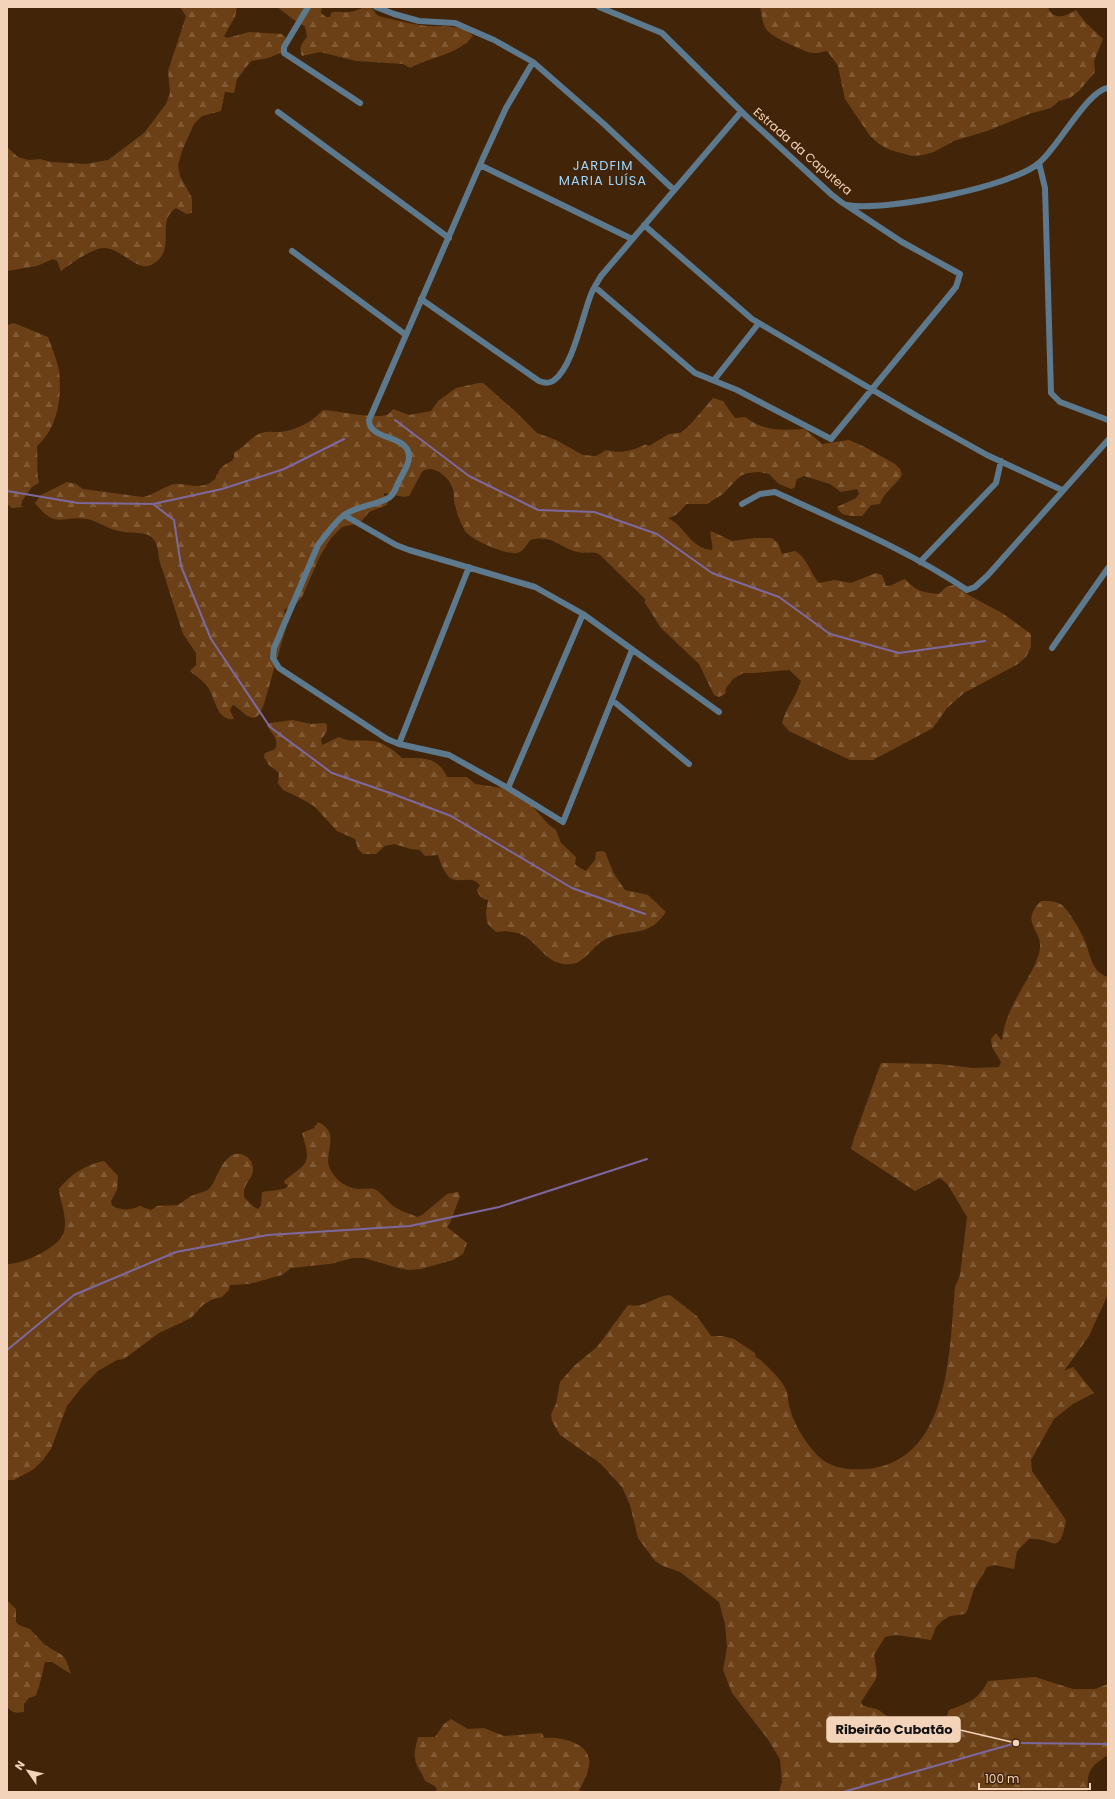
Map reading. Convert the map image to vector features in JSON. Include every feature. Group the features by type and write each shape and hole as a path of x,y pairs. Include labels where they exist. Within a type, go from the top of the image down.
{"street":[{"path":"308,7 284,47 284,53 360,103"},
{"path":"376,7 419,21 455,23 488,36 533,62 605,125 674,190"},
{"name":"Estrada da Caputera","path":"599,7 662,33 741,112 832,195 846,205 886,206 920,201 1014,177 1039,163 1056,144 1090,98 1102,88 1108,88"},
{"path":"533,62 506,108 369,420 369,426 373,430 408,449 410,457 394,493 389,498 359,507 344,515 328,531 318,545 274,648 272,658 279,668 387,739 399,744 449,755 508,788 563,822 632,650"},
{"path":"278,112 449,238"},
{"path":"421,299 539,381 546,383 553,381 560,374 570,355 590,296 601,276 741,112"},
{"path":"1039,163 1045,188 1051,393 1060,402 1108,420"},
{"path":"480,165 632,239"},
{"path":"595,287 695,372 737,390 831,439 956,287 960,274 902,242 846,205"},
{"path":"644,225 720,292 759,323 917,416 1001,462 1062,490"},
{"path":"292,251 406,335"},
{"path":"714,380 759,323"},
{"path":"742,504 760,494 775,492 944,574 967,590 976,587 988,575 1108,440"},
{"path":"920,562 996,483 1001,462"},
{"path":"344,515 402,547 535,587 583,614 719,712"},
{"path":"399,744 469,567"},
{"path":"1052,648 1108,568"},
{"path":"508,788 583,614"},
{"path":"612,700 689,764"}],"green space":[{"path":"180,7 237,7 235,17 224,36 227,38 249,32 282,34 285,37 287,48 275,56 251,61 237,79 234,93 225,92 221,111 202,116 194,124 182,151 178,165 180,176 192,198 192,213 186,214 176,208 170,214 167,221 164,252 159,259 151,265 146,266 134,263 117,252 104,248 88,253 61,271 57,261 53,259 37,266 7,271 7,147 18,157 29,160 40,159 51,162 86,164 108,160 144,133 166,104 170,93 168,71 186,16"},
{"path":"277,7 322,7 321,13 326,17 330,17 331,13 333,12 351,12 371,7 377,15 382,17 411,24 458,28 469,32 473,36 452,52 410,68 403,64 356,61 320,52 302,56 302,44 307,37 305,26 298,23"},
{"path":"760,7 1051,7 1048,9 1051,13 1058,16 1065,15 1076,10 1085,22 1103,39 1094,61 1095,72 1079,91 1070,98 1059,101 1051,108 1029,114 987,131 954,141 934,152 912,156 890,150 879,144 870,136 845,99 838,66 828,52 808,52 773,35 765,27"},
{"path":"14,323 48,337 59,370 60,391 54,421 50,430 37,446 37,469 39,483 32,487 22,501 21,506 24,507 12,508 7,504 7,325"},
{"path":"483,383 537,433 556,440 583,455 596,456 606,450 621,452 646,444 649,446 669,434 680,433 689,426 713,398 723,401 735,418 745,417 752,422 767,428 789,430 805,429 822,444 849,440 865,447 895,464 900,469 902,475 884,496 880,504 871,505 862,516 851,516 841,513 837,507 856,498 859,494 857,489 841,492 830,484 804,476 797,479 794,488 791,489 779,484 769,474 758,472 740,476 723,494 707,504 686,504 678,513 668,518 679,526 693,542 705,549 712,550 711,531 732,541 755,538 772,538 778,543 782,554 795,551 803,557 819,583 834,580 851,583 876,573 882,575 886,586 905,579 913,587 928,593 939,594 946,587 954,585 970,596 1002,613 1031,634 1031,647 1026,657 1018,664 964,693 947,708 933,728 873,760 850,760 789,731 782,723 801,681 789,670 743,673 733,679 726,688 725,694 719,697 714,695 699,664 661,628 645,603 645,599 599,554 577,552 550,540 544,539 530,540 523,550 517,553 512,553 505,552 474,539 465,531 459,518 450,483 444,475 430,469 422,472 409,496 404,497 384,493 388,500 387,505 369,512 360,523 342,527 331,538 320,556 302,597 295,605 284,610 287,624 264,704 259,715 254,718 247,716 234,705 230,710 234,719 229,719 224,717 218,709 207,686 190,671 196,665 196,653 183,634 159,559 158,549 152,537 147,534 115,530 87,519 54,519 42,511 35,503 41,495 67,482 76,484 83,489 143,497 175,484 195,486 205,485 214,480 221,468 233,460 234,453 261,433 280,432 298,427 309,422 323,410 373,416 386,415 393,409 409,415 431,411 438,401 456,388"},
{"path":"292,720 311,724 325,723 327,725 327,731 321,740 322,745 339,737 347,740 369,740 381,743 389,747 402,758 423,758 434,762 439,765 447,777 467,777 475,784 502,788 534,802 533,807 549,825 556,830 561,843 576,857 575,864 577,866 586,871 595,860 596,852 605,852 614,874 625,890 648,895 666,912 653,926 640,931 608,938 596,946 581,960 568,964 559,963 548,957 523,935 504,931 496,932 487,923 486,912 488,900 479,895 477,889 480,886 477,882 473,880 451,879 445,871 438,855 425,856 420,850 394,844 385,846 376,854 363,854 358,849 355,839 337,831 314,806 283,790 278,783 279,773 269,765 264,757 265,753 275,749 276,745 276,739 267,725 270,723"},
{"path":"1041,901 1057,902 1065,908 1082,935 1094,966 1098,971 1108,977 1108,1294 1089,1336 1064,1371 1073,1367 1094,1393 1073,1404 1054,1419 1031,1460 1032,1471 1066,1520 1061,1539 1058,1543 1029,1539 1017,1551 1014,1569 995,1565 987,1567 974,1589 965,1614 950,1616 942,1621 936,1627 931,1640 896,1635 885,1637 874,1655 877,1672 876,1679 861,1702 863,1706 877,1709 890,1718 920,1726 942,1724 945,1721 949,1710 972,1700 980,1693 988,1681 1035,1677 1073,1689 1095,1689 1108,1684 1108,1755 1097,1762 1091,1770 1088,1779 1088,1792 779,1792 782,1782 780,1759 767,1738 732,1693 723,1670 727,1647 725,1624 719,1602 680,1572 663,1566 655,1561 638,1538 630,1505 622,1487 600,1463 560,1435 552,1421 551,1414 556,1404 560,1382 574,1366 597,1347 628,1305 634,1306 644,1304 670,1295 697,1316 711,1336 722,1336 734,1339 755,1353 756,1357 773,1372 786,1390 793,1418 800,1432 822,1460 840,1468 867,1469 895,1461 915,1446 930,1425 940,1399 947,1370 955,1287 960,1275 967,1217 948,1185 940,1178 915,1191 851,1149 881,1063 939,1064 973,1068 999,1067 1001,1062 992,1047 991,1039 996,1033 1002,1041 1008,1016 1037,959 1040,941 1033,926 1032,915"},
{"path":"318,1122 329,1132 330,1145 328,1158 331,1171 339,1181 346,1186 358,1189 374,1189 395,1207 417,1217 422,1215 447,1194 458,1192 460,1197 447,1227 467,1243 463,1254 453,1260 421,1269 409,1270 364,1258 353,1258 330,1264 291,1268 282,1275 249,1284 230,1285 229,1290 222,1297 211,1300 203,1305 191,1318 159,1333 124,1359 117,1360 98,1371 82,1387 67,1406 51,1449 43,1460 34,1469 14,1480 7,1480 7,1264 22,1262 40,1254 61,1238 64,1232 65,1221 59,1189 63,1184 85,1167 104,1161 118,1176 117,1190 111,1201 112,1206 132,1209 140,1206 151,1210 157,1206 178,1205 191,1196 208,1190 228,1158 232,1155 240,1154 244,1155 250,1160 253,1168 252,1176 245,1187 244,1197 258,1209 261,1205 262,1192 286,1188 288,1185 284,1183 285,1180 299,1169 306,1161 307,1150 302,1133 314,1128"},
{"path":"7,1600 16,1609 16,1622 19,1625 30,1629 45,1645 62,1655 66,1660 71,1674 52,1662 45,1662 35,1696 29,1698 24,1704 24,1712 14,1712 7,1706"},
{"path":"451,1719 468,1729 484,1728 504,1736 542,1733 544,1738 557,1738 571,1741 583,1748 589,1759 588,1771 579,1791 435,1792 437,1789 435,1786 425,1781 417,1765 415,1760 416,1746 418,1737 435,1737 444,1724"}],"waterway":[{"path":"395,420 469,476 538,510 594,512 657,534 712,573 779,597 830,634 899,653 985,641"},
{"path":"7,491 78,503 153,504 222,489 284,469 344,439"},
{"path":"153,504 174,520 181,566 211,639 270,727 332,773 451,816 572,888 645,914"},
{"path":"7,1350 74,1295 176,1252 268,1235 410,1226 499,1207 647,1159"},
{"path":"843,1792 1016,1743 1108,1744"}],"place":[{"name":"Ribeirão Cubatão","path":"1016,1743"}],"district":[{"name":"JARDFIM MARIA LUÍSA","path":"603,172"}]}
